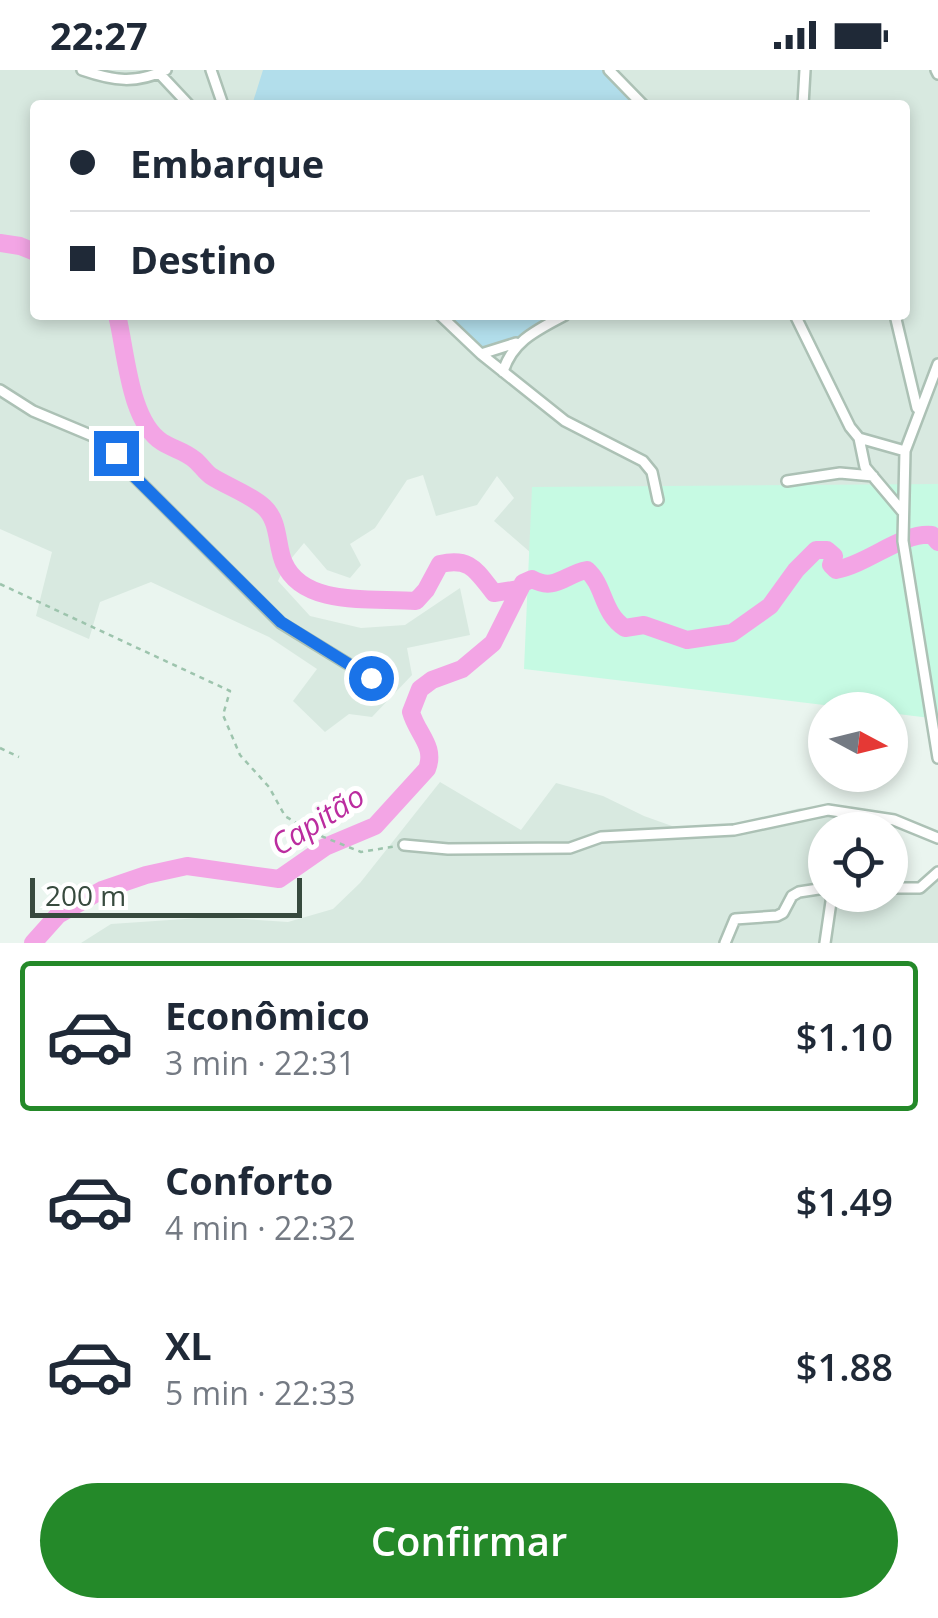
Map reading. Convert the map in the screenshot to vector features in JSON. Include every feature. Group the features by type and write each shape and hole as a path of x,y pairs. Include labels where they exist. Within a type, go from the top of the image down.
{"street":[{"path":"82,70 122,82 142,80 161,71 185,100"},
{"path":"211,70 222,100"},
{"path":"609,70 638,100"},
{"path":"803,100 804,70"},
{"path":"445,320 565,421 643,461 652,472 658,500"},
{"path":"481,354 518,342 556,320"},
{"path":"796,320 859,438 864,467 904,512"},
{"path":"897,320 918,411"},
{"path":"503,372 518,342"},
{"path":"938,364 905,452 903,541 938,758"},
{"path":"0,390 33,410 107,442 134,476 281,622 371,678"},
{"path":"859,438 905,452"},
{"path":"787,481 840,473 873,476"},
{"path":"404,846 570,848 601,837 734,830 828,810 894,820 938,838"},
{"path":"908,888 920,888 938,872"},
{"path":"725,943 736,918 777,916 792,896 808,891"},
{"path":"826,943 830,912"}],"path":[{"path":"0,584 230,691 224,715 240,756 268,787 286,816 311,832 361,852 404,846"},
{"path":"0,748 19,756"}],"shaded area":[{"path":"0,70 938,70 938,532 538,559 494,521 514,498 497,476 477,505 436,516 423,475 407,480 375,528 350,544 361,565 350,578 327,570 304,543 278,581 310,616 361,628 405,625 460,588 470,635 407,648 412,675 372,717 349,714 325,732 293,701 317,669 269,637 151,582 100,602 89,639 36,616 52,552 0,529"},
{"path":"263,70 609,70 638,100 254,100"},
{"path":"445,320 556,320 519,342 481,354"},
{"path":"440,782 521,830 556,783 603,796 686,831 742,823 800,808 815,812 808,812 808,912 908,912 908,888 920,888 938,872 938,943 81,943 111,924 214,917 288,922 333,909 360,883"}],"sand":[{"path":"938,484 938,719 908,715 908,692 808,692 808,703 524,669 532,487"}],"waterway":[{"path":"0,243 30,250"},
{"path":"118,320 130,384 151,432 191,457 211,476 264,507 273,520 284,563 294,578 308,588 343,598 416,601 440,564 459,562 472,568 494,593 519,589"},
{"name":"Capitão","path":"33,943 58,915 102,890 187,866 279,879 325,847 375,826 427,769 429,753 411,712 420,689 462,669 493,643 523,583 532,579 554,583 587,570 612,615 625,628 644,625 687,640 732,633 770,606 816,550 827,550 834,556 831,565 836,570 909,538 932,535 938,542"}],"route":[{"path":"116,453 134,476 281,622 371,678"}]}
